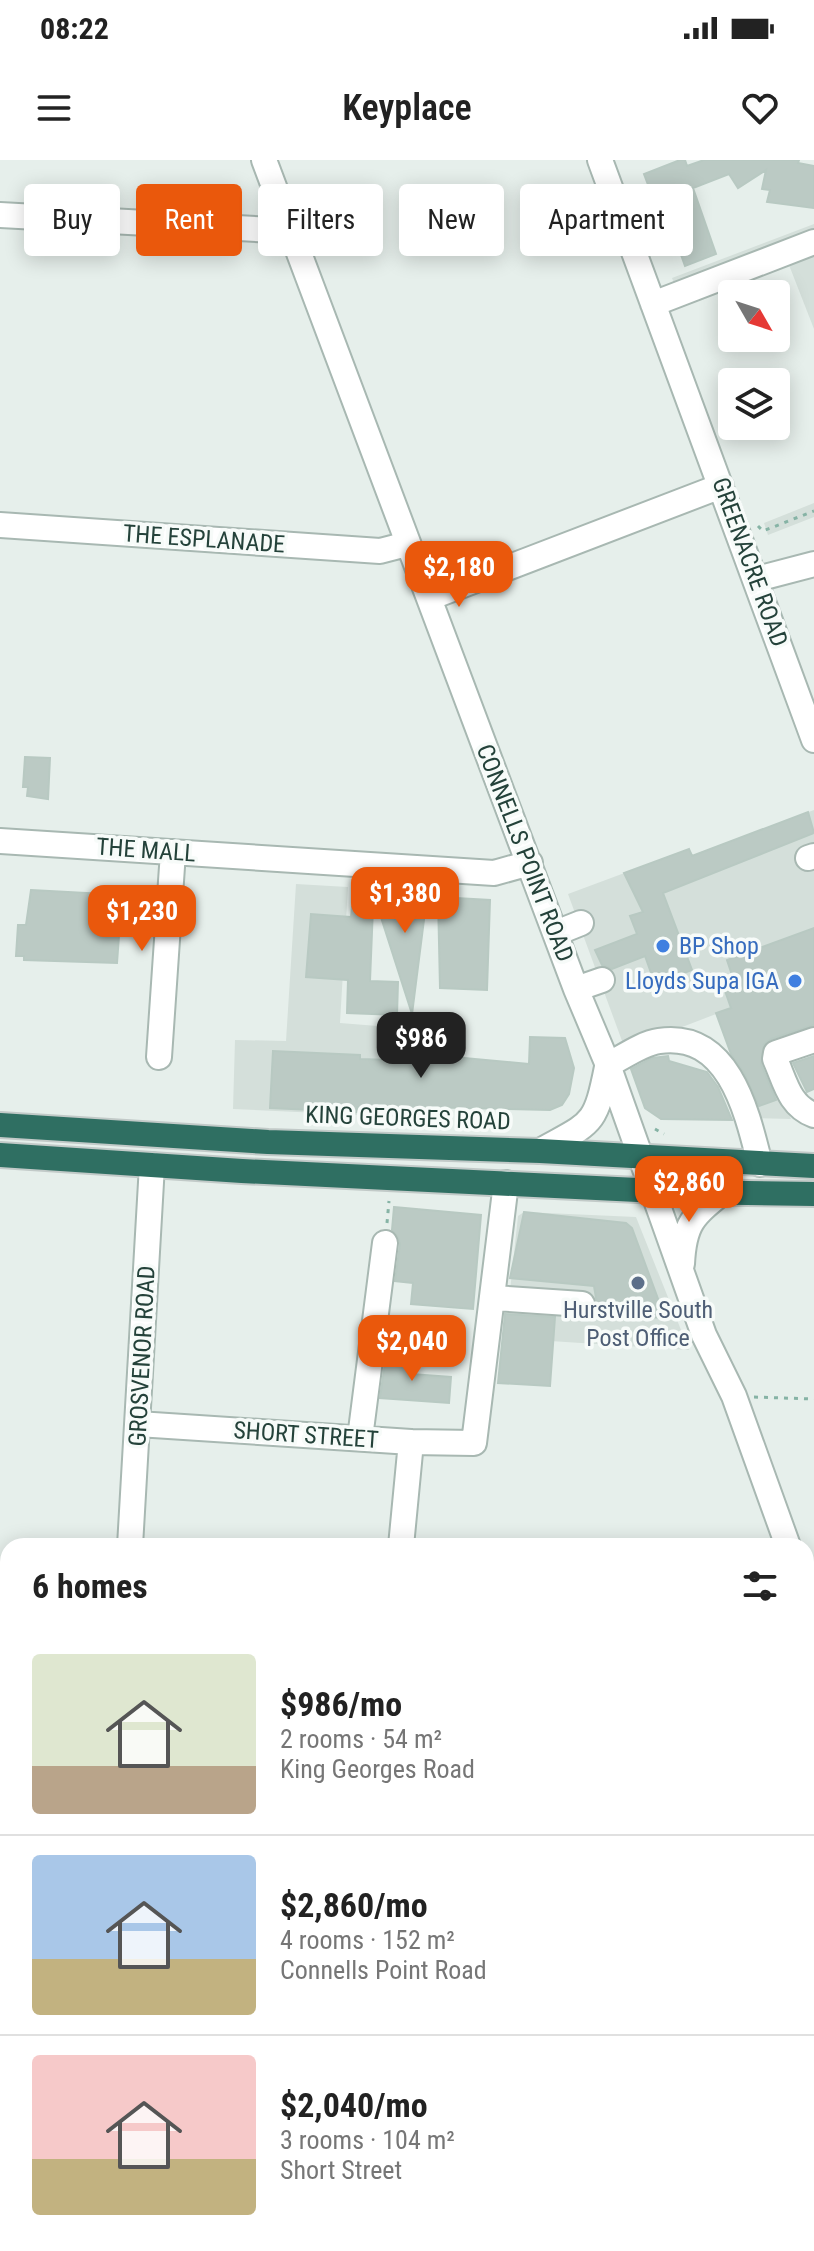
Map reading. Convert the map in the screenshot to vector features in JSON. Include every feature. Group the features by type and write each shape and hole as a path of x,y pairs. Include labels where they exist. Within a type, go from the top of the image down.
{"highway":[{"name":"KING GEORGES ROAD","path":"0,1125 331,1145 540,1151 814,1166"},
{"path":"0,1155 653,1191 807,1196"}],"street":[{"name":"CONNELLS POINT ROAD","path":"264,160 273,184"},
{"name":"GREENACRE ROAD","path":"600,160 814,740"},
{"path":"0,215 258,229"},
{"path":"653,304 814,242"},
{"name":"CONNELLS POINT ROAD","path":"300,256 576,989 608,1065 704,1335 734,1396 785,1538"},
{"path":"429,598 721,486"},
{"name":"THE ESPLANADE","path":"0,525 380,551 407,544"},
{"path":"757,579 814,564"},
{"name":"THE MALL","path":"0,841 494,873 530,863"},
{"path":"159,1057 173,852"},
{"path":"556,933 581,923"},
{"path":"576,989 602,980"},
{"path":"810,1111 794,1103 775,1059 776,1053 814,1040"},
{"path":"540,1151 582,1128 598,1110 608,1065 658,1041 694,1043 714,1056 736,1086 760,1164"},
{"name":"GROSVENOR ROAD","path":"131,1538 152,1165"},
{"path":"506,1183 494,1298 582,1304"},
{"path":"682,1271 683,1241 692,1218 724,1191"},
{"path":"360,1438 385,1243"},
{"name":"SHORT STREET","path":"138,1424 411,1442 474,1443 494,1298"},
{"path":"402,1538 411,1442"}],"path":[{"path":"739,532 760,525 763,531 814,511"},
{"path":"655,1129 664,1134"},
{"path":"754,1397 814,1399"}],"shaded area":[{"path":"814,224 814,329 789,265 750,280 718,280 718,292 683,306 672,278"},
{"path":"814,503 814,517 768,535 764,523"},
{"path":"814,810 814,1030 765,1049 791,1119 755,1118 716,1014 625,1049 568,894 689,849 693,855"},
{"path":"296,884 348,887 340,1023 390,1027 384,1116 233,1109 235,1040 286,1041"},
{"path":"524,1212 636,1217 689,1350 505,1338 518,1216"}],"building":[{"path":"680,160 685,160 687,166 704,160 799,160 798,163 814,166 814,208 767,202 770,190 762,189 766,170 738,188 729,174 693,188 693,184 648,184 644,174"},
{"path":"693,188 716,254 685,266 681,256 693,256"},
{"path":"25,757 50,758 48,799 27,796 28,787 23,787"},
{"path":"808,812 814,833 663,893 692,970 655,984 645,956 612,969 602,965 595,950 637,934 630,916 643,912 624,873 689,849 692,856"},
{"path":"31,890 122,895 117,963 24,960 24,956 16,956 18,925 26,925"},
{"path":"380,893 427,896 412,1014 378,908 383,908"},
{"path":"438,897 490,900 487,990 440,988"},
{"path":"352,907 373,907 370,981 398,982 397,1015 347,1013 348,980 306,977 311,914 351,917"},
{"path":"814,928 814,1025 764,1044 761,1064 776,1100 759,1106 744,1073 731,1054 716,1013 731,1008 723,985 734,981 727,960"},
{"path":"390,1032 413,1034 421,1054 529,1064 530,1037 565,1038 574,1068 569,1094 562,1105 550,1110 420,1107 420,1117 387,1115 388,1108 357,1107 357,1112 270,1108 273,1051 360,1055 360,1059 390,1060"},
{"path":"668,1056 669,1061 707,1072 718,1087 732,1120 661,1119 645,1108 631,1069 652,1058"},
{"path":"814,1056 814,1089 807,1092 793,1063"},
{"path":"394,1207 481,1215 473,1309 411,1304 413,1283 395,1281 400,1244 392,1230"},
{"path":"524,1212 626,1223 632,1228 665,1318 593,1314 597,1304 594,1286 510,1278"},
{"path":"505,1314 555,1317 550,1386 498,1383"},
{"path":"386,1355 412,1357 411,1374 451,1377 449,1403 380,1398"}],"place":[{"name":"BP Shop","path":"663,946"},
{"name":"Lloyds Supa IGA","path":"795,981"},
{"name":"Hurstville South Post Office","path":"638,1283"}]}
